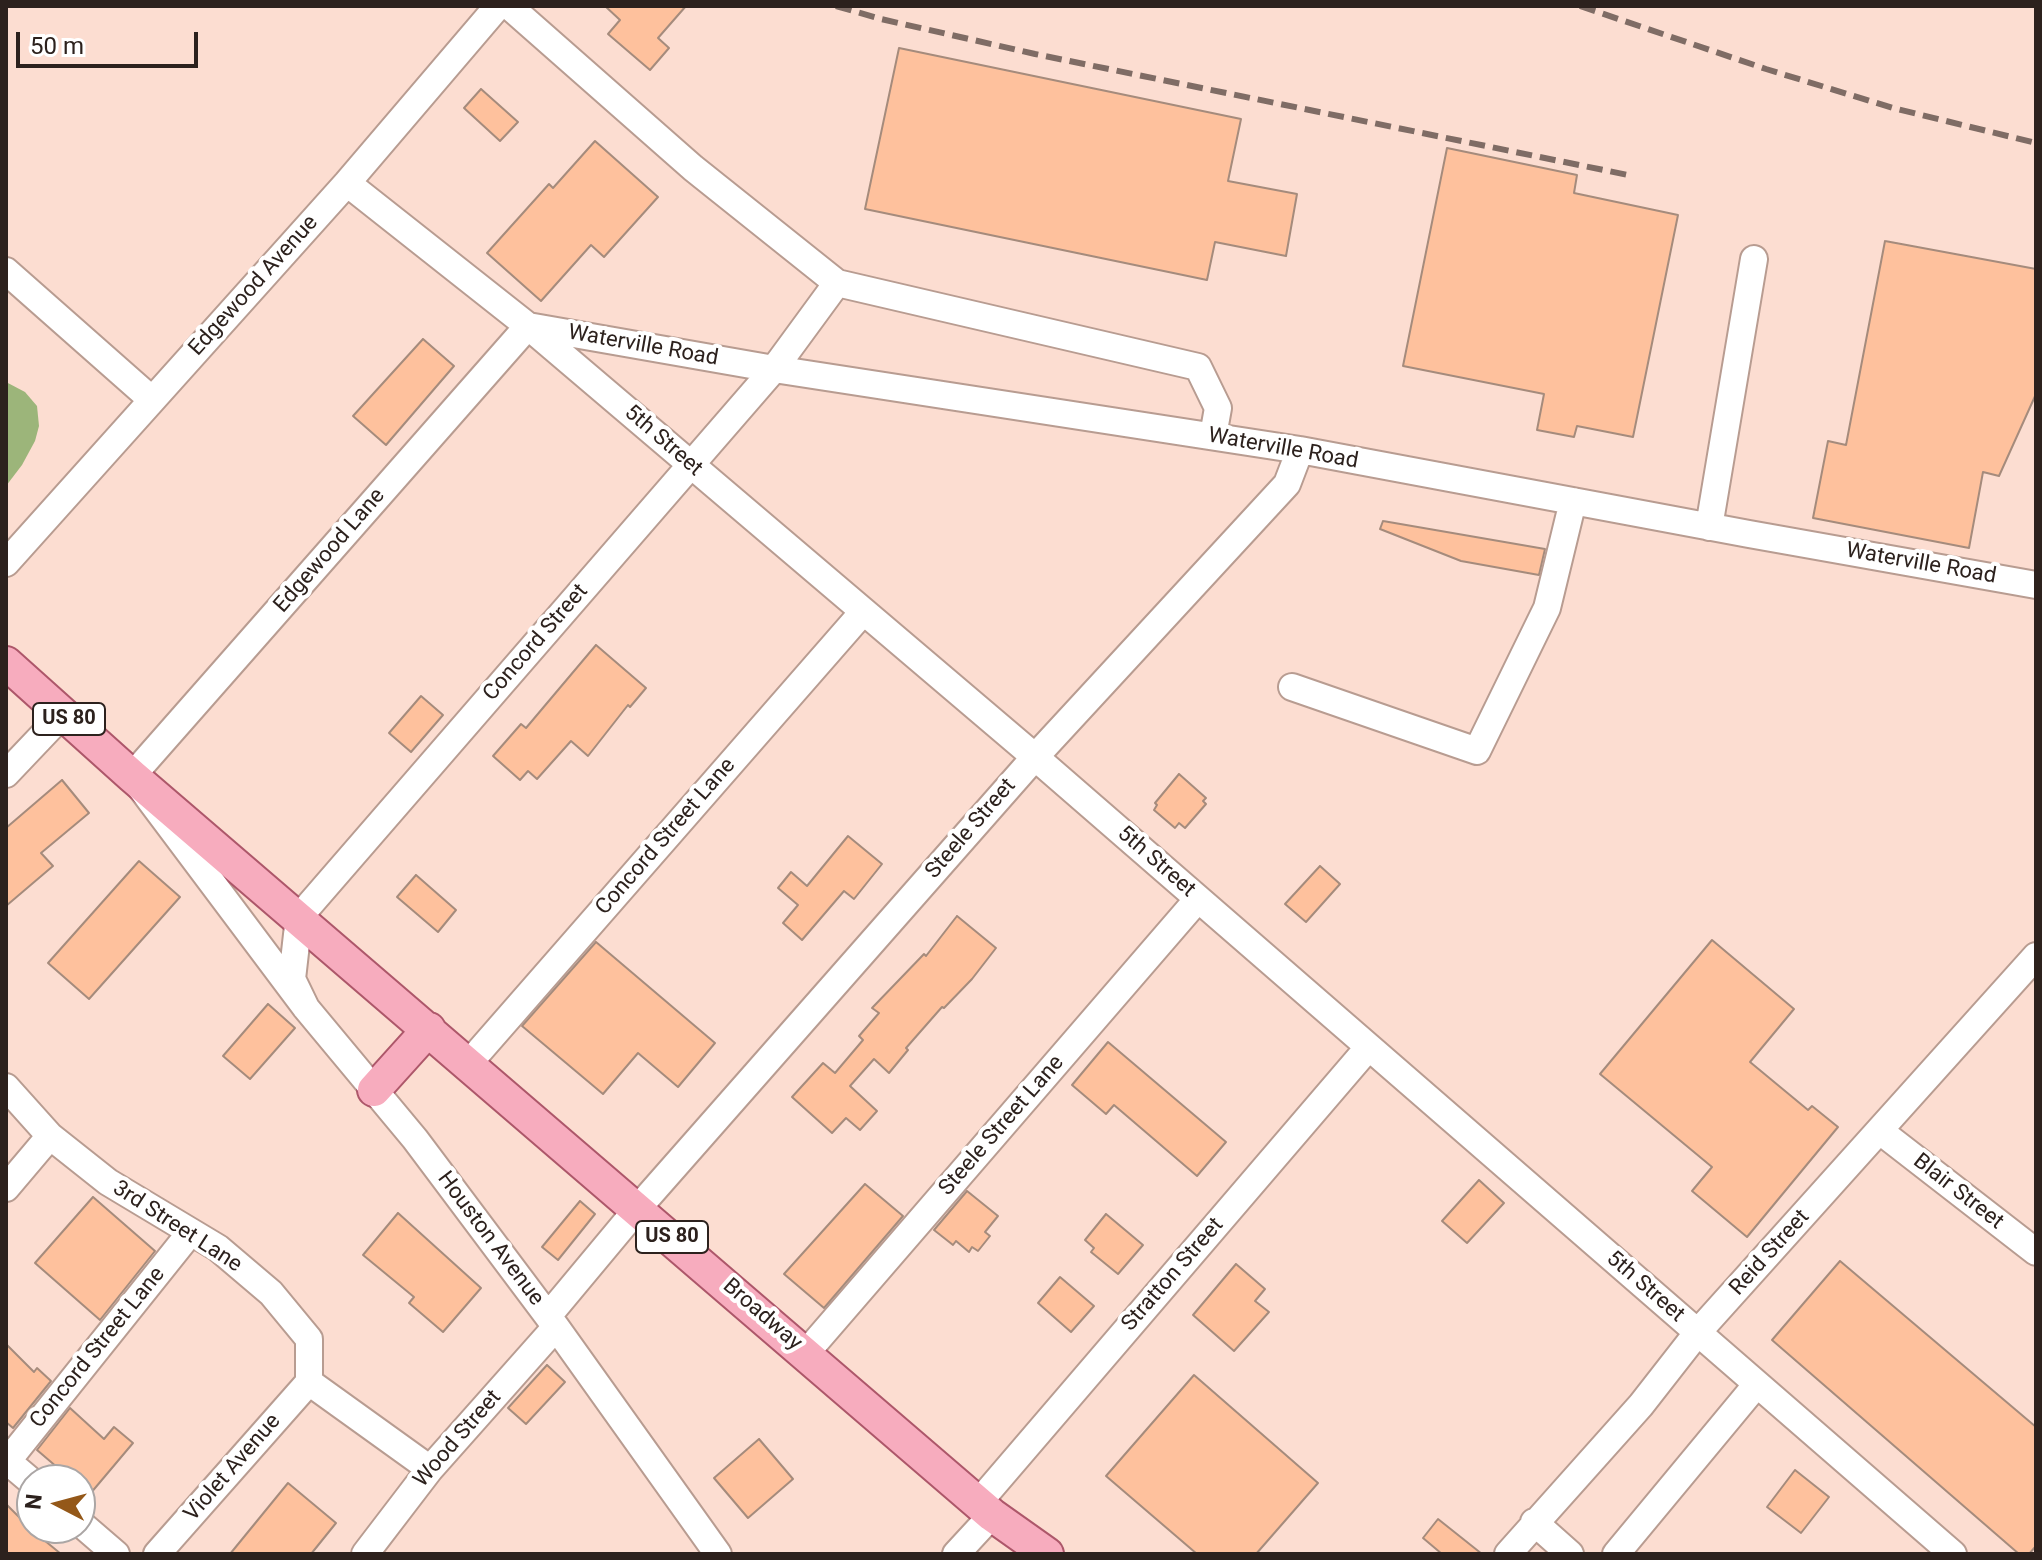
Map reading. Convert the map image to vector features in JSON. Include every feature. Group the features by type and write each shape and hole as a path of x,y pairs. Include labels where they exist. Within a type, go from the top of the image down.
{"main road":[{"name":"US 80","path":"6,663 132,776 299,917"},
{"name":"Broadway","path":"299,917 985,1509 1047,1554"},
{"path":"374,1090 429,1029"}],"street":[{"name":"Edgewood Avenue","path":"6,563 347,183 498,6"},
{"path":"509,6 693,168 837,283 1198,367 1218,408 1213,436"},
{"name":"5th Street","path":"347,183 528,326 1035,757 1953,1554"},
{"path":"1709,527 1754,259"},
{"path":"6,271 151,399"},
{"name":"Concord Street","path":"299,917 774,369 837,283"},
{"name":"Waterville Road","path":"528,326 774,369 1300,450 2036,585"},
{"name":"Edgewood Lane","path":"132,776 528,326"},
{"name":"Steele Street","path":"638,1208 1035,757 1287,484 1300,450"},
{"path":"1292,687 1477,751 1547,608 1573,501"},
{"name":"Concord Street Lane","path":"469,1063 863,612"},
{"path":"6,774 63,714"},
{"path":"132,776 306,1008"},
{"name":"Steele Street Lane","path":"806,1353 1198,899"},
{"name":"Houston Avenue","path":"299,917 292,979 306,1008 415,1139 552,1321 718,1554"},
{"name":"Reid Street","path":"1508,1554 1641,1405 1698,1332 2036,956"},
{"name":"Stratton Street","path":"956,1554 985,1509 1368,1048"},
{"name":"3rd Street Lane","path":"6,1087 50,1136 108,1182 218,1248 271,1293 309,1339 309,1382"},
{"name":"Blair Street","path":"1880,1131 2036,1252"},
{"path":"6,1188 50,1136"},
{"name":"Wood Street","path":"365,1554 430,1469 552,1321 638,1208"},
{"name":"Concord Street Lane","path":"6,1461 190,1233"},
{"path":"309,1382 430,1469"},
{"name":"Violet Avenue","path":"157,1554 309,1382"},
{"path":"1616,1554 1757,1384"},
{"path":"1534,1522 1570,1554"},
{"path":"96,1537 116,1554"}],"green space":[{"path":"6,382 25,392 37,406 39,426 22,465 6,486"}],"building":[{"path":"605,6 686,6 658,38 669,48 650,70 608,34 620,20"},
{"path":"899,48 1241,119 1228,181 1297,194 1286,256 1215,242 1207,280 865,209"},
{"path":"481,89 518,122 500,141 464,108"},
{"path":"595,141 658,197 604,257 591,245 541,301 487,253 549,184 553,188"},
{"path":"1447,148 1577,175 1574,193 1678,215 1633,437 1577,426 1574,437 1537,430 1544,394 1403,366"},
{"path":"1885,241 2036,269 2036,394 1999,476 1983,472 1969,548 1813,518 1828,441 1846,445"},
{"path":"423,339 454,366 386,445 353,416"},
{"path":"1383,521 1545,549 1539,575 1461,561 1380,529"},
{"path":"596,645 646,688 630,707 628,705 588,756 571,741 537,779 528,771 520,780 493,756 521,724 526,728"},
{"path":"421,696 443,715 411,752 389,733"},
{"path":"1179,774 1206,798 1203,801 1206,804 1185,828 1179,823 1175,828 1154,810 1155,803"},
{"path":"62,780 89,813 41,853 53,866 6,906 6,828"},
{"path":"848,836 882,864 854,899 844,891 802,940 783,923 798,905 778,888 791,872 807,886"},
{"path":"139,861 180,897 89,999 48,963"},
{"path":"1320,866 1340,884 1306,922 1285,904"},
{"path":"416,875 456,910 438,932 397,897"},
{"path":"957,916 996,948 972,979 906,1048 908,1050 889,1073 874,1059 850,1086 877,1111 860,1130 846,1118 832,1133 792,1097 823,1063 835,1073 863,1040 859,1036 879,1013 872,1008 924,954 926,956"},
{"path":"1712,940 1794,1009 1750,1062 1808,1110 1812,1106 1838,1127 1747,1237 1692,1191 1712,1167 1600,1074"},
{"path":"596,942 715,1043 678,1087 638,1053 603,1094 522,1026"},
{"path":"268,1004 295,1028 250,1079 223,1056"},
{"path":"1108,1042 1226,1142 1197,1176 1114,1105 1106,1114 1072,1085"},
{"path":"1479,1180 1504,1203 1467,1243 1442,1221"},
{"path":"865,1184 903,1216 824,1308 784,1274"},
{"path":"967,1191 998,1216 985,1232 990,1236 978,1251 972,1247 969,1252 956,1241 953,1245 934,1230"},
{"path":"93,1197 155,1251 100,1320 35,1263"},
{"path":"580,1201 595,1214 558,1260 542,1247"},
{"path":"398,1213 481,1288 443,1332 409,1303 414,1297 363,1255"},
{"path":"1106,1214 1143,1245 1118,1274 1091,1252 1094,1248 1085,1240"},
{"path":"1840,1261 2036,1427 2036,1546 2029,1554 2019,1554 1772,1340"},
{"path":"1236,1264 1265,1289 1255,1301 1269,1312 1234,1351 1193,1315"},
{"path":"1060,1277 1094,1306 1071,1332 1038,1303"},
{"path":"6,1344 34,1372 37,1368 51,1381 13,1428 6,1422"},
{"path":"547,1365 565,1382 526,1424 508,1408"},
{"path":"1194,1375 1318,1483 1256,1554 1197,1554 1106,1476"},
{"path":"70,1408 104,1439 114,1427 133,1443 96,1487 96,1464 53,1464 37,1450"},
{"path":"759,1439 793,1479 748,1518 714,1478"},
{"path":"1795,1470 1829,1497 1801,1533 1767,1507"},
{"path":"288,1483 336,1523 311,1554 230,1554"},
{"path":"6,1504 16,1514 16,1544 49,1544 61,1554 6,1554"},
{"path":"1438,1519 1482,1554 1442,1554 1423,1538"}],"railway":[{"path":"836,6 1035,54 1628,175"},
{"path":"1580,6 1893,108 2036,143"}]}
